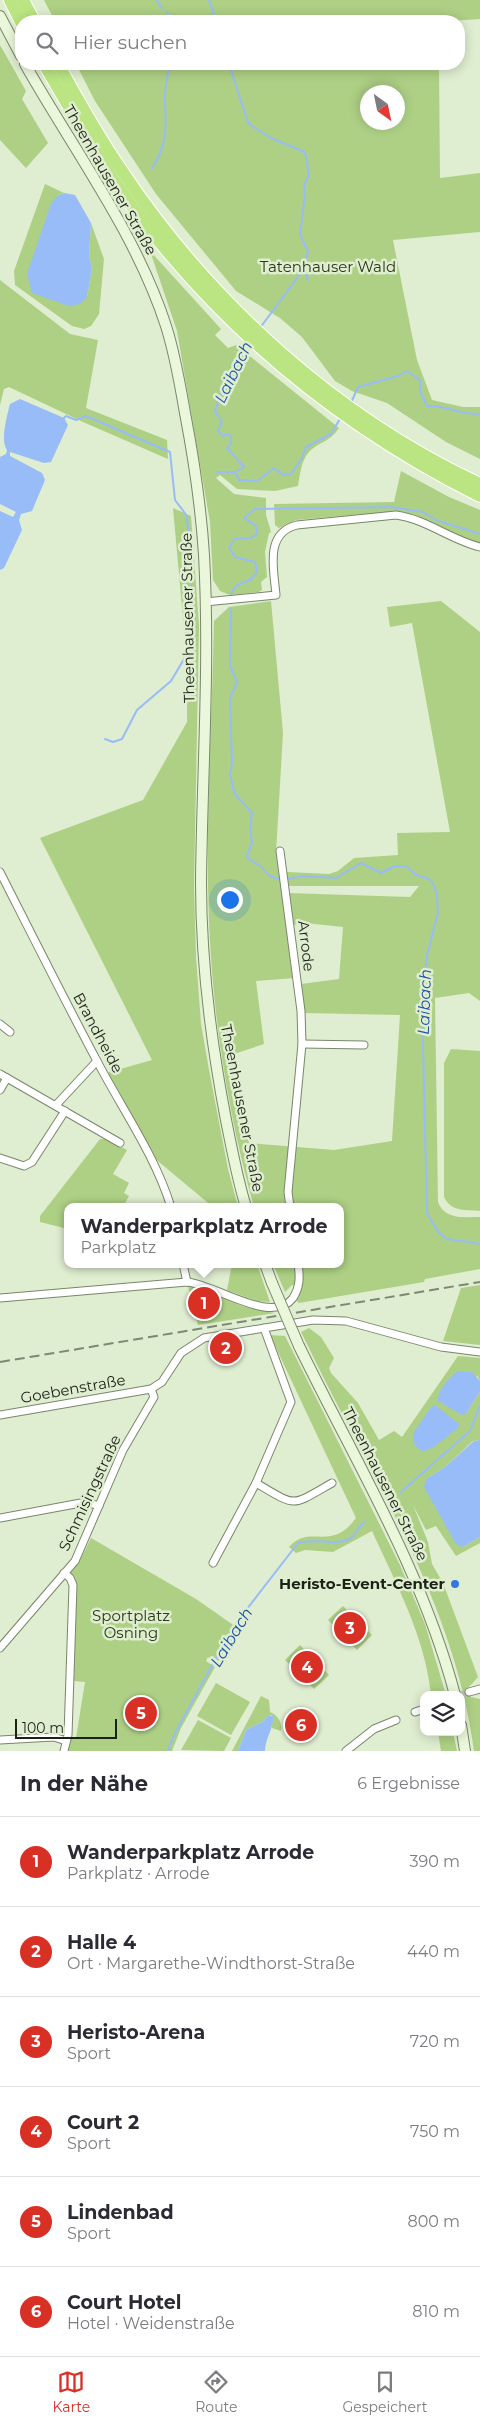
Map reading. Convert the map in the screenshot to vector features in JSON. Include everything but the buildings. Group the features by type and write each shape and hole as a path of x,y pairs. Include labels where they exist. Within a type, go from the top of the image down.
{"highway":[{"path":"10,0 18,15"},
{"path":"23,0 31,15"},
{"path":"48,70 93,147 142,220 198,287 335,403 395,450 480,496"},
{"path":"62,70 116,163 150,210 245,327"},
{"path":"354,417 480,484"}],"main road":[{"path":"0,16 15,45"},
{"name":"Theenhausener Straße","path":"29,70 131,241 150,281 167,328 194,463 202,538 205,602 201,886 204,967 215,1066 239,1184 245,1203"},
{"name":"Theenhausener Straße","path":"266,1268 299,1346 411,1569 432,1620 454,1691"},
{"path":"463,1736 465,1751"}],"street":[{"path":"205,602 276,595 274,544 282,532 297,525 387,515 405,516 480,547"},
{"name":"Arrode","path":"280,851 301,1012 302,1044 288,1192 289,1203"},
{"name":"Brandheide","path":"0,872 96,1061 151,1160 169,1203"},
{"path":"0,1024 10,1032"},
{"path":"302,1044 364,1045"},
{"path":"56,1106 96,1061"},
{"path":"0,1090 3,1076 120,1143"},
{"path":"0,1158 24,1166 32,1162 65,1111"},
{"path":"184,1268 187,1282"},
{"path":"0,1298 187,1282 257,1306 277,1308 285,1306 296,1293 300,1276 299,1268"},
{"path":"151,1389 162,1382 181,1353 204,1338 314,1320 346,1321 441,1348 480,1352"},
{"path":"213,1563 256,1483 292,1399 264,1328"},
{"name":"Goebenstraße","path":"0,1415 151,1389"},
{"name":"Schmisingstraße","path":"2,1643 75,1560 123,1450 154,1397 151,1389"},
{"path":"256,1483 289,1502 297,1502 332,1483"},
{"path":"0,1518 86,1502 99,1506"},
{"path":"64,1573 70,1578 73,1585 64,1751"},
{"path":"470,1692 480,1689"},
{"path":"415,1712 420,1710"},
{"path":"346,1751 374,1728 396,1720"},
{"path":"0,1740 54,1738 66,1741"}],"green space":[{"path":"44,0 480,0 480,19 465,20 465,15 52,15"},
{"path":"0,45 26,91 22,99 48,143 26,168 0,140"},
{"name":"Tatenhauser Wald","path":"79,70 439,70 440,178 480,173 480,232 393,240 417,360 432,400 463,407 480,407 480,459 446,442 387,403 352,391 335,381 302,337 280,318 236,291 156,194 95,101"},
{"path":"45,184 64,193 57,196 87,297 92,268 89,256 91,223 104,259 99,314 91,326 84,329 72,326 15,285 14,271"},
{"path":"150,251 221,329 215,335 228,348 236,345 339,428 332,437 313,448 306,456 301,468 298,486 275,491 237,489 220,475 216,478 234,494 266,498 266,515 271,532 269,533 265,552 267,577 261,582 262,590 259,592 230,595 220,591 213,580 210,522 177,331"},
{"path":"0,280 70,334 98,340 86,408 167,440 168,459 9,387 4,389 0,405"},
{"path":"401,471 449,497 480,510 480,544 430,521 399,511 296,520 279,528 275,525 274,504 394,502"},
{"path":"173,508 191,516 199,626 194,886 196,957 201,1024 228,1169 237,1203 208,1203 153,1157 106,1073 152,1060 40,838 143,800 187,722 187,662"},
{"path":"271,601 283,733 276,853 295,978 256,981 264,1044 231,1055 245,1108 249,1143 334,1150 392,1141 400,1015 303,1013 301,984 339,979 343,927 305,923 292,925 288,893 410,897 419,886 288,886 287,872 329,874 338,871 354,858 398,855 397,833 450,832 412,623 390,627 387,607 441,601 480,632 480,1001 469,993 435,998 438,1202 441,1208 450,1215 480,1217 480,1269 425,1279 424,1282 299,1303 296,1300 300,1288 292,1285 285,1292 275,1268 344,1268 344,1203 253,1203 231,1109 212,975 208,902 208,821 214,621 229,607"},
{"path":"451,1049 480,1051 480,1211 455,1208 444,1197 444,1063"},
{"path":"100,1139 107,1139 127,1150 113,1174 129,1183 124,1193 129,1196 125,1203 64,1203 64,1228 40,1222 40,1216"},
{"path":"231,1268 258,1268 270,1302 257,1301 227,1290"},
{"path":"480,1285 480,1345 443,1341 461,1288"},
{"path":"188,1286 193,1287 203,1315 216,1294 242,1306 275,1313 198,1325"},
{"path":"309,1328 321,1337 334,1358 329,1368 331,1373 358,1403 379,1440 394,1431 402,1437 458,1356 480,1358 480,1381 477,1375 466,1414 480,1391 480,1440 473,1441 445,1467 426,1479 463,1547 480,1537 480,1543 456,1556 436,1526 426,1530 413,1505 428,1542 432,1564 443,1583 478,1677 468,1688 471,1697 480,1699 480,1751 474,1751 465,1702 465,1691 462,1691 448,1643 429,1591 383,1492 301,1332"},
{"path":"270,1335 285,1336 400,1565 425,1624 445,1691 430,1691 423,1652 416,1631 372,1531 333,1552 305,1550 296,1553 289,1547 297,1540 305,1537 338,1534 356,1518"},
{"name":"Sportplatz Osning","path":"91,1538 196,1599 239,1629 217,1663 208,1657 206,1661 215,1667 181,1728 172,1751 68,1751 71,1738 76,1738 85,1682 74,1681 76,1584 75,1578 70,1574 80,1560"},
{"path":"343,1606 372,1635 357,1650 328,1620"},
{"path":"300,1645 329,1675 314,1689 285,1660"},
{"path":"216,1683 250,1702 231,1735 197,1716"},
{"path":"261,1696 269,1700 270,1712 279,1719 281,1731 272,1728 272,1715 268,1715 264,1721 246,1730 238,1751 232,1751"},
{"path":"198,1720 231,1738 224,1751 181,1750"},
{"path":"439,1736 454,1736 457,1751 441,1751"}],"water":[{"path":"64,193 75,195 91,223 89,256 92,268 87,297 80,304 69,306 32,293 27,274 51,204 57,196"},
{"path":"20,399 64,418 68,425 51,462 44,463 10,452 10,456 42,473 45,480 32,511 21,514 19,520 22,530 4,568 0,570 0,511 13,517 16,512 0,504 0,457 6,454 7,450 4,435 10,404"},
{"path":"458,1371 472,1372 480,1381 480,1391 466,1414 462,1415 438,1401 442,1388"},
{"path":"435,1405 459,1424 458,1428 434,1447 422,1452 414,1444 413,1434 431,1407"},
{"path":"480,1440 480,1537 463,1547 456,1544 424,1487 426,1479 445,1467 474,1441"},
{"path":"268,1715 273,1716 273,1721 265,1751 238,1751 246,1730 264,1721"}],"waterway":[{"path":"156,0 162,8"},
{"name":"Laibach","path":"209,0 214,15"},
{"path":"152,168 163,145 166,120 165,94 168,70"},
{"name":"Laibach","path":"231,70 249,124 271,138 305,152 309,175 304,185 305,195 300,234 308,252 303,270 260,328"},
{"path":"304,271 308,280"},
{"name":"Laibach","path":"247,343 240,351 235,366 237,371 229,375 229,385 221,394 215,411 222,422 218,430 222,436 228,434 231,436 231,444 227,448 244,467 235,472 239,480 257,481 274,468 283,475 291,474 301,460 306,447 331,434 341,417"},
{"name":"Laibach","path":"351,403 358,387 398,376 407,371 420,380 420,391 427,406 480,414"},
{"path":"64,418 66,416 76,420 86,416 170,452 175,500 187,516 191,575 190,649 171,681 137,710 122,739 113,742 105,739"},
{"path":"216,472 235,472"},
{"name":"Laibach","path":"232,593 235,586 250,580 257,572 255,562 235,557 229,547 235,539 251,538 257,534 256,526 244,518 255,509 391,507 423,512 436,520 480,534"},
{"name":"Laibach","path":"231,609 230,666 237,682 230,698 232,763 230,775 235,794 252,813 250,829 252,843 247,856 270,876 280,879"},
{"name":"Laibach","path":"288,879 303,876 336,878 361,863 381,873 395,866 406,866 416,875 429,879 433,883 437,895 438,913 427,955 422,1002 427,1213 443,1237 480,1244"},
{"name":"Laibach","path":"401,1492 470,1431 480,1405"},
{"name":"Laibach","path":"168,1751 174,1735 233,1627 298,1543 304,1541 343,1541 352,1538 365,1522"}],"tunnel":[{"path":"465,1694 469,1692"}],"railway":[{"path":"0,1362 480,1282"}],"place":[{"name":"Wanderparkplatz Arrode","path":"204,1303"},
{"name":"Halle 4","path":"226,1348"},
{"name":"Heristo-Event-Center","path":"455,1584"},
{"name":"Heristo-Arena","path":"350,1628"},
{"name":"Court 2","path":"307,1667"},
{"name":"Lindenbad","path":"141,1713"},
{"name":"Court Hotel","path":"301,1725"}]}
